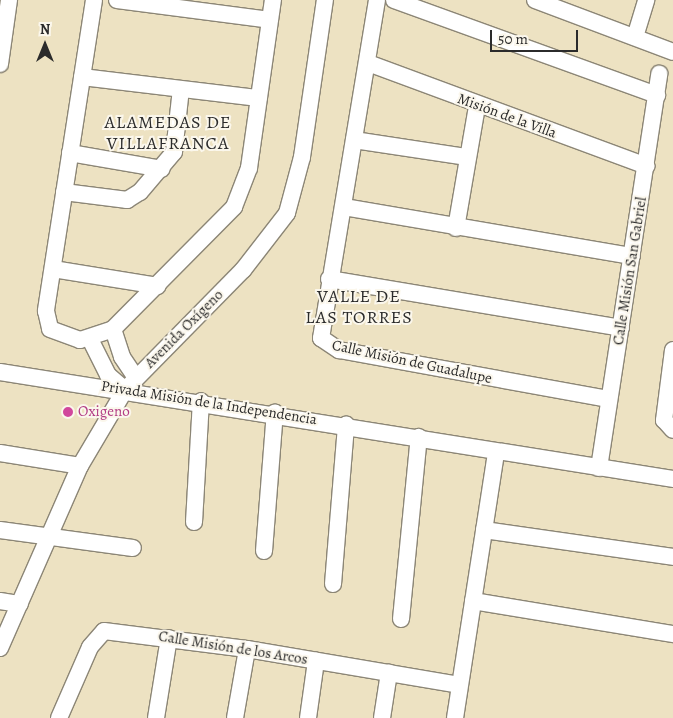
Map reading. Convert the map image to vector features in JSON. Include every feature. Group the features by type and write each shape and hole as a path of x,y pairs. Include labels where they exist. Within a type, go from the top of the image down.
{"street":[{"path":"0,64 9,0"},
{"path":"94,0 64,192 47,322 59,335 90,339 113,330 234,206 248,168 274,0"},
{"path":"117,0 270,20"},
{"name":"Avenida Oxígeno","path":"0,648 80,466 131,384 243,270 288,213 302,157 325,0"},
{"name":"Calle Misión de Guadalupe","path":"377,0 344,207 320,331 330,347 608,399"},
{"path":"394,0 657,95"},
{"path":"534,0 566,5 635,37 673,52"},
{"path":"635,37 646,0"},
{"name":"Misión de la Villa","path":"368,63 477,106 647,166"},
{"name":"Calle Misión San Gabriel","path":"599,468 608,399 647,166 659,74"},
{"path":"82,77 259,98"},
{"path":"64,192 126,200 162,168 174,152 181,89"},
{"path":"456,228 466,157 477,106"},
{"path":"354,140 466,157"},
{"path":"70,153 162,168"},
{"path":"344,207 456,228 632,256"},
{"path":"53,269 158,286"},
{"path":"330,278 621,328"},
{"path":"113,330 131,384"},
{"path":"90,339 108,375 131,384"},
{"path":"673,350 664,420 673,430"},
{"name":"Privada Misión de la Independencia","path":"0,372 131,384 201,401 275,412 496,452 673,479"},
{"path":"194,522 201,401"},
{"path":"264,551 275,412"},
{"path":"332,584 346,425"},
{"path":"401,619 418,437"},
{"path":"455,718 496,452"},
{"path":"0,454 80,466"},
{"path":"0,530 133,548"},
{"path":"484,530 673,557"},
{"path":"0,601 20,604"},
{"path":"473,601 673,634"},
{"name":"Calle Misión de los Arcos","path":"59,718 100,634 120,631 246,649 459,685"},
{"path":"156,718 169,638"},
{"path":"235,718 246,649"},
{"path":"308,718 316,661"},
{"path":"382,718 389,673"}],"place":[{"name":"Oxigeno","path":"68,412"}],"district":[{"name":"ALAMEDAS DE VILLAFRANCA","path":"168,133"},
{"name":"VALLE DE LAS TORRES","path":"359,307"}]}
